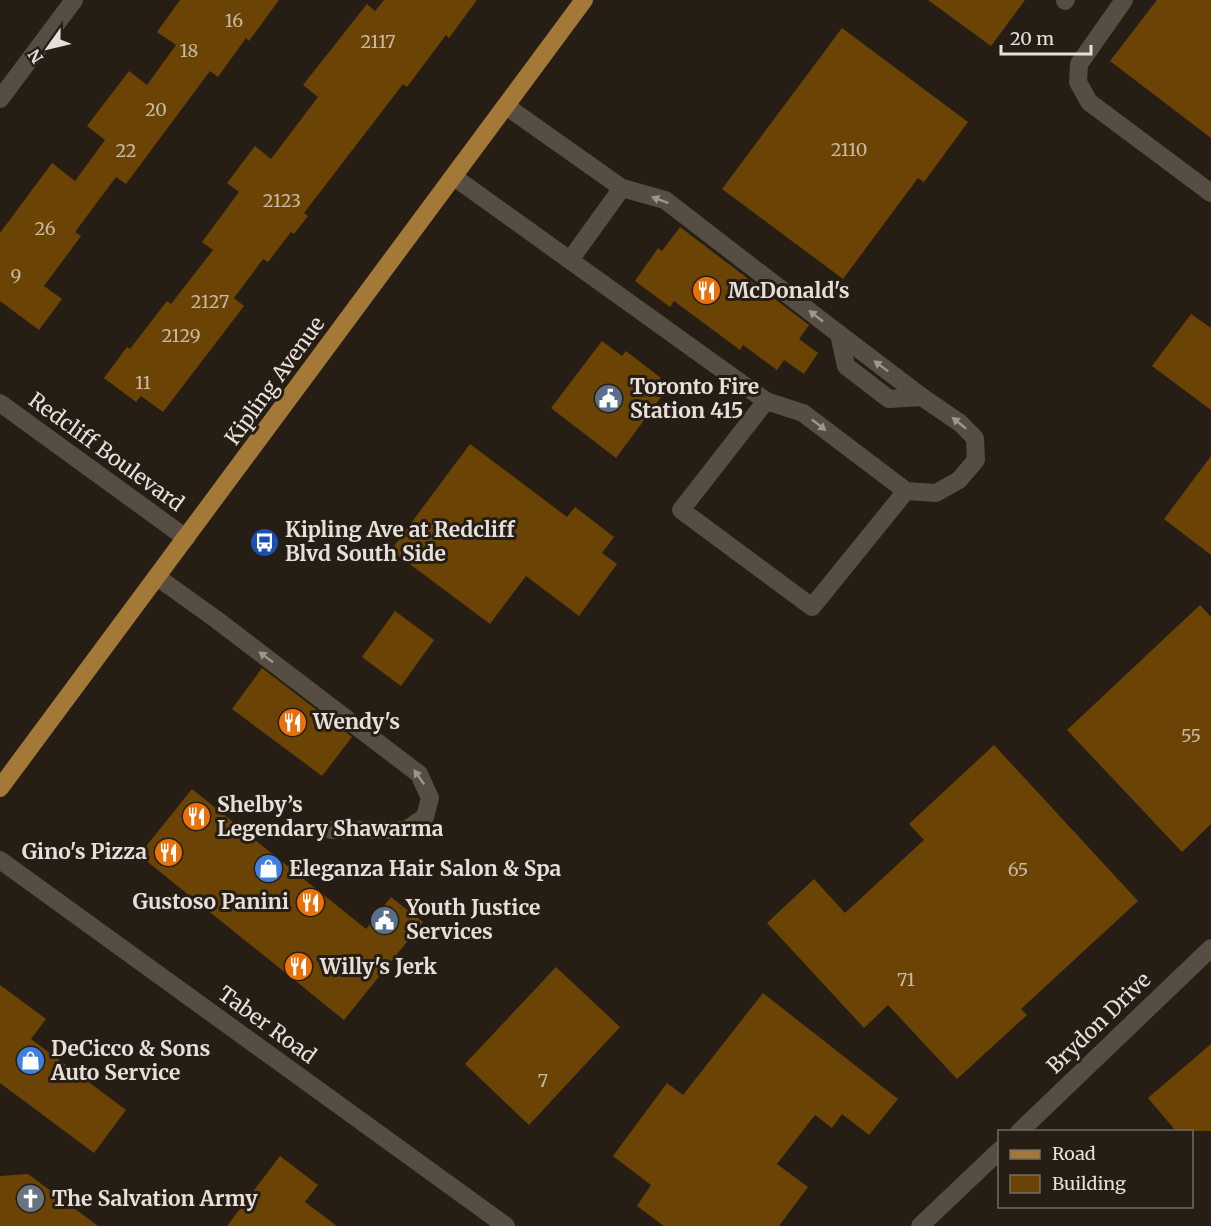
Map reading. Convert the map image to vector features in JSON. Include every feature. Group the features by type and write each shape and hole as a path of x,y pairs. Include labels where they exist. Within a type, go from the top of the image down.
{"main road":[{"name":"Kipling Avenue","path":"0,788 584,0"}],"street":[{"path":"0,99 74,0"},
{"path":"1124,0 1079,64 1078,82 1089,102 1211,193"},
{"path":"454,177 766,401 803,413 906,491 936,493 959,480 976,460 975,438 960,423 922,397 889,399 854,373 846,366 839,334 665,200 622,188 506,106"},
{"path":"570,260 622,188"},
{"path":"766,401 681,510 812,607 906,491"},
{"name":"Redcliff Boulevard","path":"0,403 186,538"},
{"path":"157,577 419,774 430,798 425,817 406,830 330,830"},
{"name":"Taber Road","path":"0,860 507,1226"},
{"name":"Brydon Drive","path":"1020,1130 1211,948"},
{"path":"920,1226 998,1151"}],"building":[{"path":"180,0 279,0 249,41 246,38 218,77 210,71 126,184 116,177 75,232 81,236 44,286 62,299 39,330 0,301 0,233 52,163 75,181 105,140 87,126 129,71 147,85 176,45 157,32"},
{"path":"384,0 477,0 449,38 446,35 407,87 403,84 304,213 308,216 294,234 291,232 268,262 263,259 234,298 244,306 163,412 141,396 136,402 104,378 127,347 130,349 167,301 171,304 213,250 202,242 239,192 227,183 255,146 271,159 318,97 303,85 367,4 375,11"},
{"path":"928,0 1025,0 991,46"},
{"path":"1157,0 1211,0 1211,138 1110,61"},
{"path":"842,28 968,122 924,182 918,178 843,279 722,189"},
{"name":"McDonald's","path":"680,227 809,325 799,339 818,353 804,374 784,360 777,370 743,345 740,350 674,301 670,307 635,281 658,248 662,251"},
{"path":"1191,314 1211,328 1211,410 1152,366"},
{"name":"Toronto Fire Station 415","path":"602,341 622,356 626,351 661,378 658,383 667,389 616,458 551,408"},
{"path":"470,444 567,517 575,507 614,537 602,553 617,564 579,616 526,576 490,624 391,550"},
{"path":"1211,456 1211,555 1164,519"},
{"path":"1200,605 1211,617 1211,824 1182,852 1067,730"},
{"path":"395,611 434,640 401,686 362,657"},
{"name":"Wendy's","path":"262,668 352,737 322,776 232,709"},
{"path":"994,745 1138,901 1021,1009 1027,1015 957,1079 888,1005 864,1028 767,923 814,879 845,913 924,840 909,824"},
{"path":"192,789 366,929 391,897 423,922 344,1020 139,855"},
{"path":"556,967 620,1027 529,1125 465,1064"},
{"name":"DeCicco & Sons Auto Service","path":"0,985 46,1019 31,1039 126,1110 94,1153 0,1083"},
{"path":"763,993 898,1099 869,1135 842,1114 832,1128 815,1115 777,1164 808,1187 779,1226 664,1226 637,1206 651,1185 613,1156 667,1083 683,1095"},
{"path":"1211,1044 1211,1131 1175,1130 1148,1098"},
{"path":"280,1156 318,1185 305,1202 337,1226 227,1226"},
{"name":"The Salvation Army","path":"28,1174 98,1226 0,1226 0,1176"}],"place":[{"name":"McDonald's","path":"707,291"},
{"name":"Toronto Fire Station 415","path":"609,399"},
{"name":"Kipling Ave at Redcliff Blvd South Side","path":"264,542"},
{"name":"Wendy's","path":"292,722"},
{"name":"Shelby’s Legendary Shawarma","path":"196,817"},
{"name":"Gino's Pizza","path":"168,852"},
{"name":"Eleganza Hair Salon & Spa","path":"268,869"},
{"name":"Gustoso Panini","path":"310,902"},
{"name":"Youth Justice Services","path":"385,920"},
{"name":"Willy's Jerk","path":"299,967"},
{"name":"DeCicco & Sons Auto Service","path":"30,1061"},
{"name":"The Salvation Army","path":"31,1199"}]}
